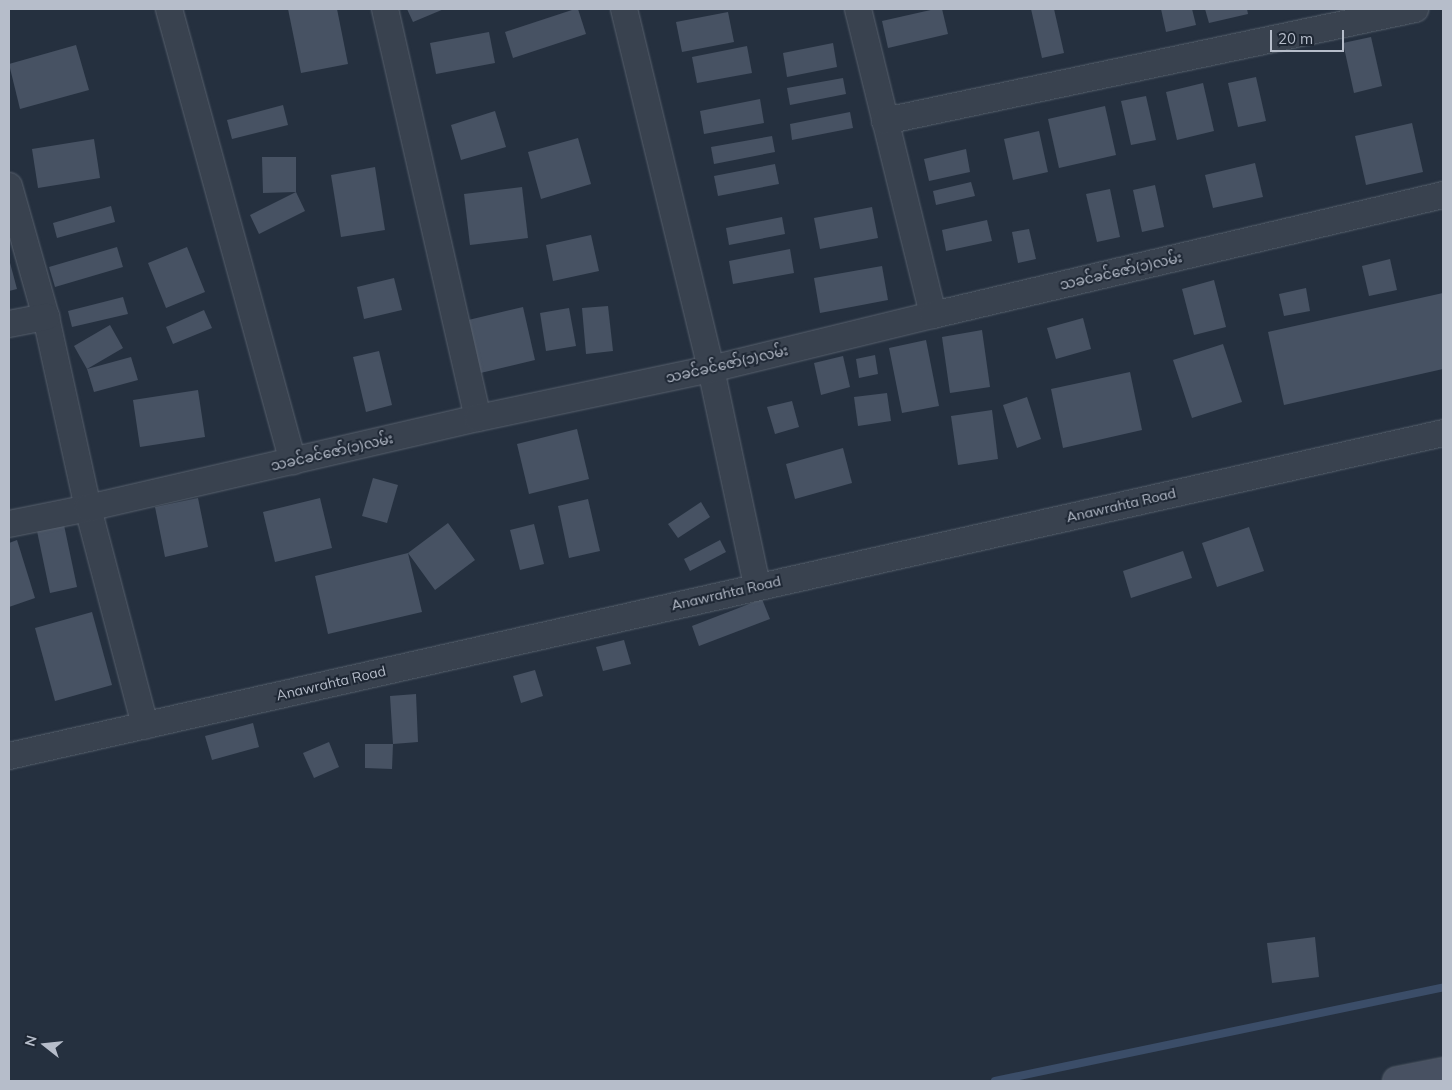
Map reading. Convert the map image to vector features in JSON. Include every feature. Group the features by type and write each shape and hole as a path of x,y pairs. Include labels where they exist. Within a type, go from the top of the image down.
{"main road":[{"path":"1397,1081 1443,1072"}],"street":[{"path":"169,9 293,461"},
{"path":"385,9 478,418"},
{"path":"624,9 712,369 757,586"},
{"path":"858,9 933,314"},
{"path":"885,122 1415,9"},
{"path":"9,186 46,318 88,508 145,726"},
{"name":"သခင်ခင်ဇော်(၁)လမ်း","path":"9,524 88,508 478,418 712,369 933,314 1443,195"},
{"path":"9,324 46,318"},
{"name":"Anawrahta Road","path":"9,756 1443,432"}],"building":[{"path":"288,9 337,9 348,64 301,73"},
{"path":"407,9 444,9 413,22"},
{"path":"578,9 586,34 513,58 505,32"},
{"path":"942,9 948,34 888,48 882,21"},
{"path":"1031,9 1054,9 1064,53 1042,58"},
{"path":"1161,9 1192,9 1196,25 1166,32"},
{"path":"1205,9 1247,9 1248,14 1209,23"},
{"path":"728,12 734,42 682,52 676,22"},
{"path":"489,32 495,63 436,74 430,43"},
{"path":"1371,37 1382,86 1354,93 1343,43"},
{"path":"833,43 837,67 787,77 783,53"},
{"path":"76,45 89,90 20,109 9,64"},
{"path":"747,46 752,73 697,83 692,57"},
{"path":"1256,77 1266,121 1238,127 1228,83"},
{"path":"843,78 846,94 790,105 787,88"},
{"path":"1203,83 1214,131 1177,140 1166,92"},
{"path":"1146,96 1156,140 1131,145 1121,101"},
{"path":"760,99 764,123 704,134 700,111"},
{"path":"283,105 288,125 232,139 227,120"},
{"path":"1105,106 1116,155 1059,168 1048,119"},
{"path":"495,111 506,147 461,160 451,125"},
{"path":"850,112 853,128 792,140 790,124"},
{"path":"1412,123 1423,172 1366,185 1355,136"},
{"path":"1039,131 1048,172 1013,180 1004,139"},
{"path":"772,136 775,152 714,164 711,147"},
{"path":"578,138 591,184 541,199 528,152"},
{"path":"94,139 100,178 38,188 32,149"},
{"path":"966,149 970,172 929,181 924,159"},
{"path":"262,157 296,157 296,192 263,193"},
{"path":"1255,163 1263,197 1213,208 1205,175"},
{"path":"775,164 779,184 718,196 714,176"},
{"path":"375,167 385,230 341,237 331,175"},
{"path":"971,182 975,196 936,205 933,191"},
{"path":"1155,185 1164,227 1142,232 1133,190"},
{"path":"522,187 528,238 470,245 464,194"},
{"path":"1110,189 1120,237 1097,242 1086,194"},
{"path":"296,192 305,211 259,234 250,215"},
{"path":"111,206 115,222 57,238 53,223"},
{"path":"872,207 878,238 820,249 814,218"},
{"path":"782,217 785,234 729,245 726,228"},
{"path":"987,220 992,241 946,251 942,230"},
{"path":"1029,229 1036,259 1018,263 1012,232"},
{"path":"591,235 599,271 553,281 546,245"},
{"path":"117,247 123,267 55,287 49,267"},
{"path":"187,247 205,292 166,308 148,263"},
{"path":"790,249 794,273 733,284 729,261"},
{"path":"9,259 17,289 9,291"},
{"path":"1390,259 1397,290 1369,296 1362,266"},
{"path":"882,266 888,300 820,313 814,278"},
{"path":"394,278 402,310 364,319 357,287"},
{"path":"1214,280 1226,327 1194,335 1182,289"},
{"path":"1306,288 1310,311 1284,316 1279,294"},
{"path":"1443,293 1443,369 1284,405 1268,332"},
{"path":"123,297 128,314 72,327 68,311"},
{"path":"608,306 613,351 586,354 582,308"},
{"path":"523,307 535,360 472,375 460,322"},
{"path":"569,308 576,346 546,351 540,313"},
{"path":"204,310 212,328 173,344 166,327"},
{"path":"1083,318 1091,349 1056,359 1047,328"},
{"path":"110,325 123,348 87,369 74,346"},
{"path":"982,330 990,387 950,393 942,337"},
{"path":"926,340 939,406 902,413 889,348"},
{"path":"1223,344 1242,402 1192,418 1173,360"},
{"path":"379,351 392,405 366,412 353,357"},
{"path":"875,355 878,374 859,378 856,359"},
{"path":"843,356 850,387 821,395 814,363"},
{"path":"131,357 138,380 94,392 87,369"},
{"path":"1130,372 1142,430 1063,448 1051,389"},
{"path":"198,390 205,437 140,447 133,400"},
{"path":"887,393 891,421 858,426 854,397"},
{"path":"1027,397 1041,439 1017,448 1003,405"},
{"path":"792,401 799,427 775,434 767,407"},
{"path":"992,410 998,459 958,465 951,416"},
{"path":"577,429 589,479 529,494 517,444"},
{"path":"843,448 852,483 795,499 786,464"},
{"path":"373,478 398,485 387,523 362,516"},
{"path":"198,498 208,547 165,557 155,507"},
{"path":"320,498 332,548 275,562 263,512"},
{"path":"588,499 600,551 569,558 558,506"},
{"path":"701,502 710,517 678,538 668,524"},
{"path":"448,523 475,560 435,590 408,553"},
{"path":"534,524 544,564 520,570 510,530"},
{"path":"64,525 77,587 50,593 37,531"},
{"path":"1249,527 1264,571 1217,587 1202,543"},
{"path":"17,540 35,598 9,607 9,543"},
{"path":"720,540 726,552 690,571 684,559"},
{"path":"1183,551 1192,578 1131,598 1123,571"},
{"path":"408,553 422,612 328,634 315,576"},
{"path":"762,599 770,619 699,646 692,626"},
{"path":"92,612 112,685 55,701 35,628"},
{"path":"624,640 631,664 603,671 596,647"},
{"path":"535,670 543,696 521,703 513,676"},
{"path":"416,694 418,742 393,744 390,696"},
{"path":"253,723 259,747 212,760 205,736"},
{"path":"329,742 339,767 314,778 303,753"},
{"path":"365,744 393,744 392,769 365,768"},
{"path":"1315,937 1319,977 1272,983 1267,943"}],"waterway":[{"path":"995,1081 1443,987"}]}
